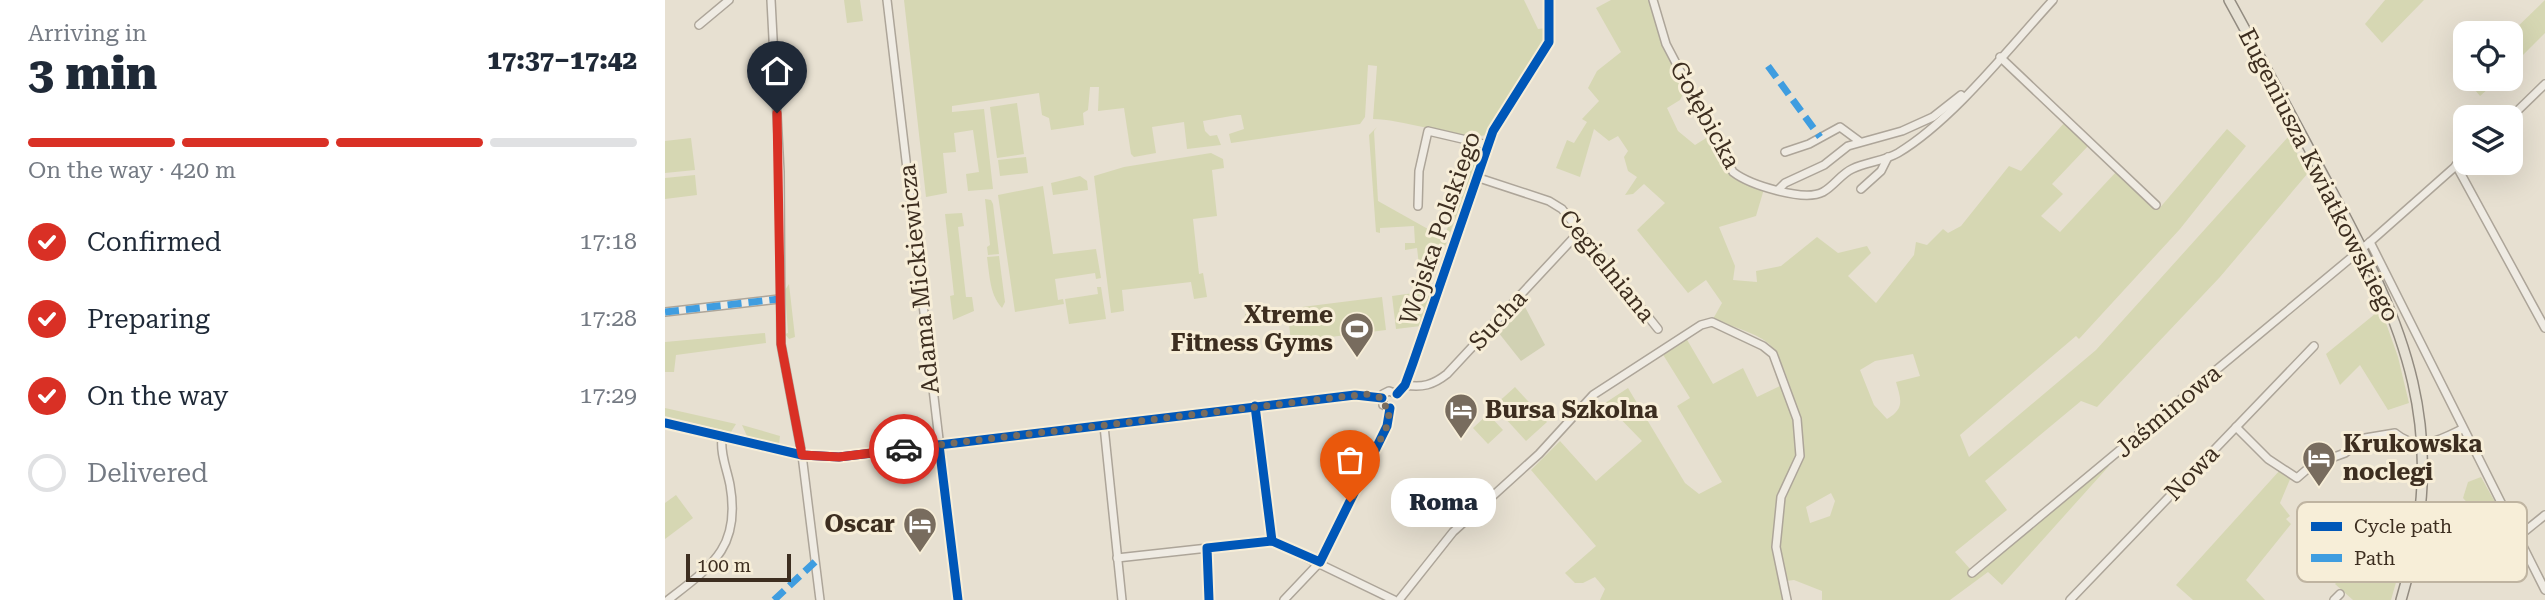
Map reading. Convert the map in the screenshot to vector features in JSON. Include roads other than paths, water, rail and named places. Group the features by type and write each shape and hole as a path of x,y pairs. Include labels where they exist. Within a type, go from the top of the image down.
{"main road":[{"name":"Eugeniusza Kwiatkowskiego","path":"2228,0 2366,244 2401,335 2415,385 2421,444 2419,502"},
{"name":"Eugeniusza Kwiatkowskiego","path":"2401,600 2405,582"}],"street":[{"path":"699,25 729,0"},
{"path":"771,0 780,172 781,344 802,455 820,600"},
{"name":"Adama Mickiewicza","path":"887,0 958,600"},
{"name":"Wojska Polskiego","path":"1397,394 1405,385 1488,145 1499,121 1549,42 1549,0"},
{"name":"Gołębicka","path":"1653,0 1666,44 1693,91 1728,166 1740,178 1779,190 1814,195 1825,191 1850,170 1896,154 1957,106 2053,0"},
{"path":"2000,57 2156,205"},
{"path":"2523,105 2545,84"},
{"path":"1779,190 1785,183 1824,165 1859,141 1902,131 1933,117 1976,85"},
{"path":"1785,152 1809,144 1840,127 1859,141"},
{"name":"Wojska Polskiego","path":"1417,205 1419,171 1428,131 1488,145"},
{"path":"1861,189 1881,171 1888,157"},
{"name":"Jaśminowa","path":"1972,573 2366,244 2453,168"},
{"path":"2461,175 2545,328"},
{"name":"Cegielniana","path":"1476,177 1556,204 1658,329"},
{"name":"Sucha","path":"1405,385 1420,388 1436,383 1447,374 1580,231"},
{"path":"2366,244 2501,502"},
{"path":"665,312 779,299"},
{"path":"1117,558 1272,541 1396,600 1453,532 1539,454 1593,395 1706,323 1763,345 1777,360 1799,427 1800,456 1781,497 1776,547 1787,600"},
{"name":"Nowa","path":"2070,600 2314,346"},
{"path":"1284,600 1320,562 1387,426 1390,408 1398,402 1397,394 1389,391 1382,398"},
{"path":"665,423 802,455 839,457 1355,395 1382,398"},
{"path":"1382,398 1383,405 1390,408"},
{"path":"1255,406 1272,541"},
{"path":"1104,426 1122,600"},
{"path":"2236,427 2268,459 2298,478 2312,465 2345,453 2372,435 2395,433 2405,441 2421,444 2462,429"},
{"path":"668,600 711,568 729,538 732,500 720,448 722,438"},
{"path":"2527,530 2545,515"},
{"path":"1207,548 1209,600"},
{"path":"2527,553 2545,590"}],"place":[{"name":"Xtreme Fitness Gyms","path":"1357,359"},
{"name":"Bursa Szkolna","path":"1461,440"},
{"name":"Krukowska noclegi","path":"2319,488"},
{"name":"Roma","path":"1350,502"},
{"name":"Oscar","path":"920,554"}]}
